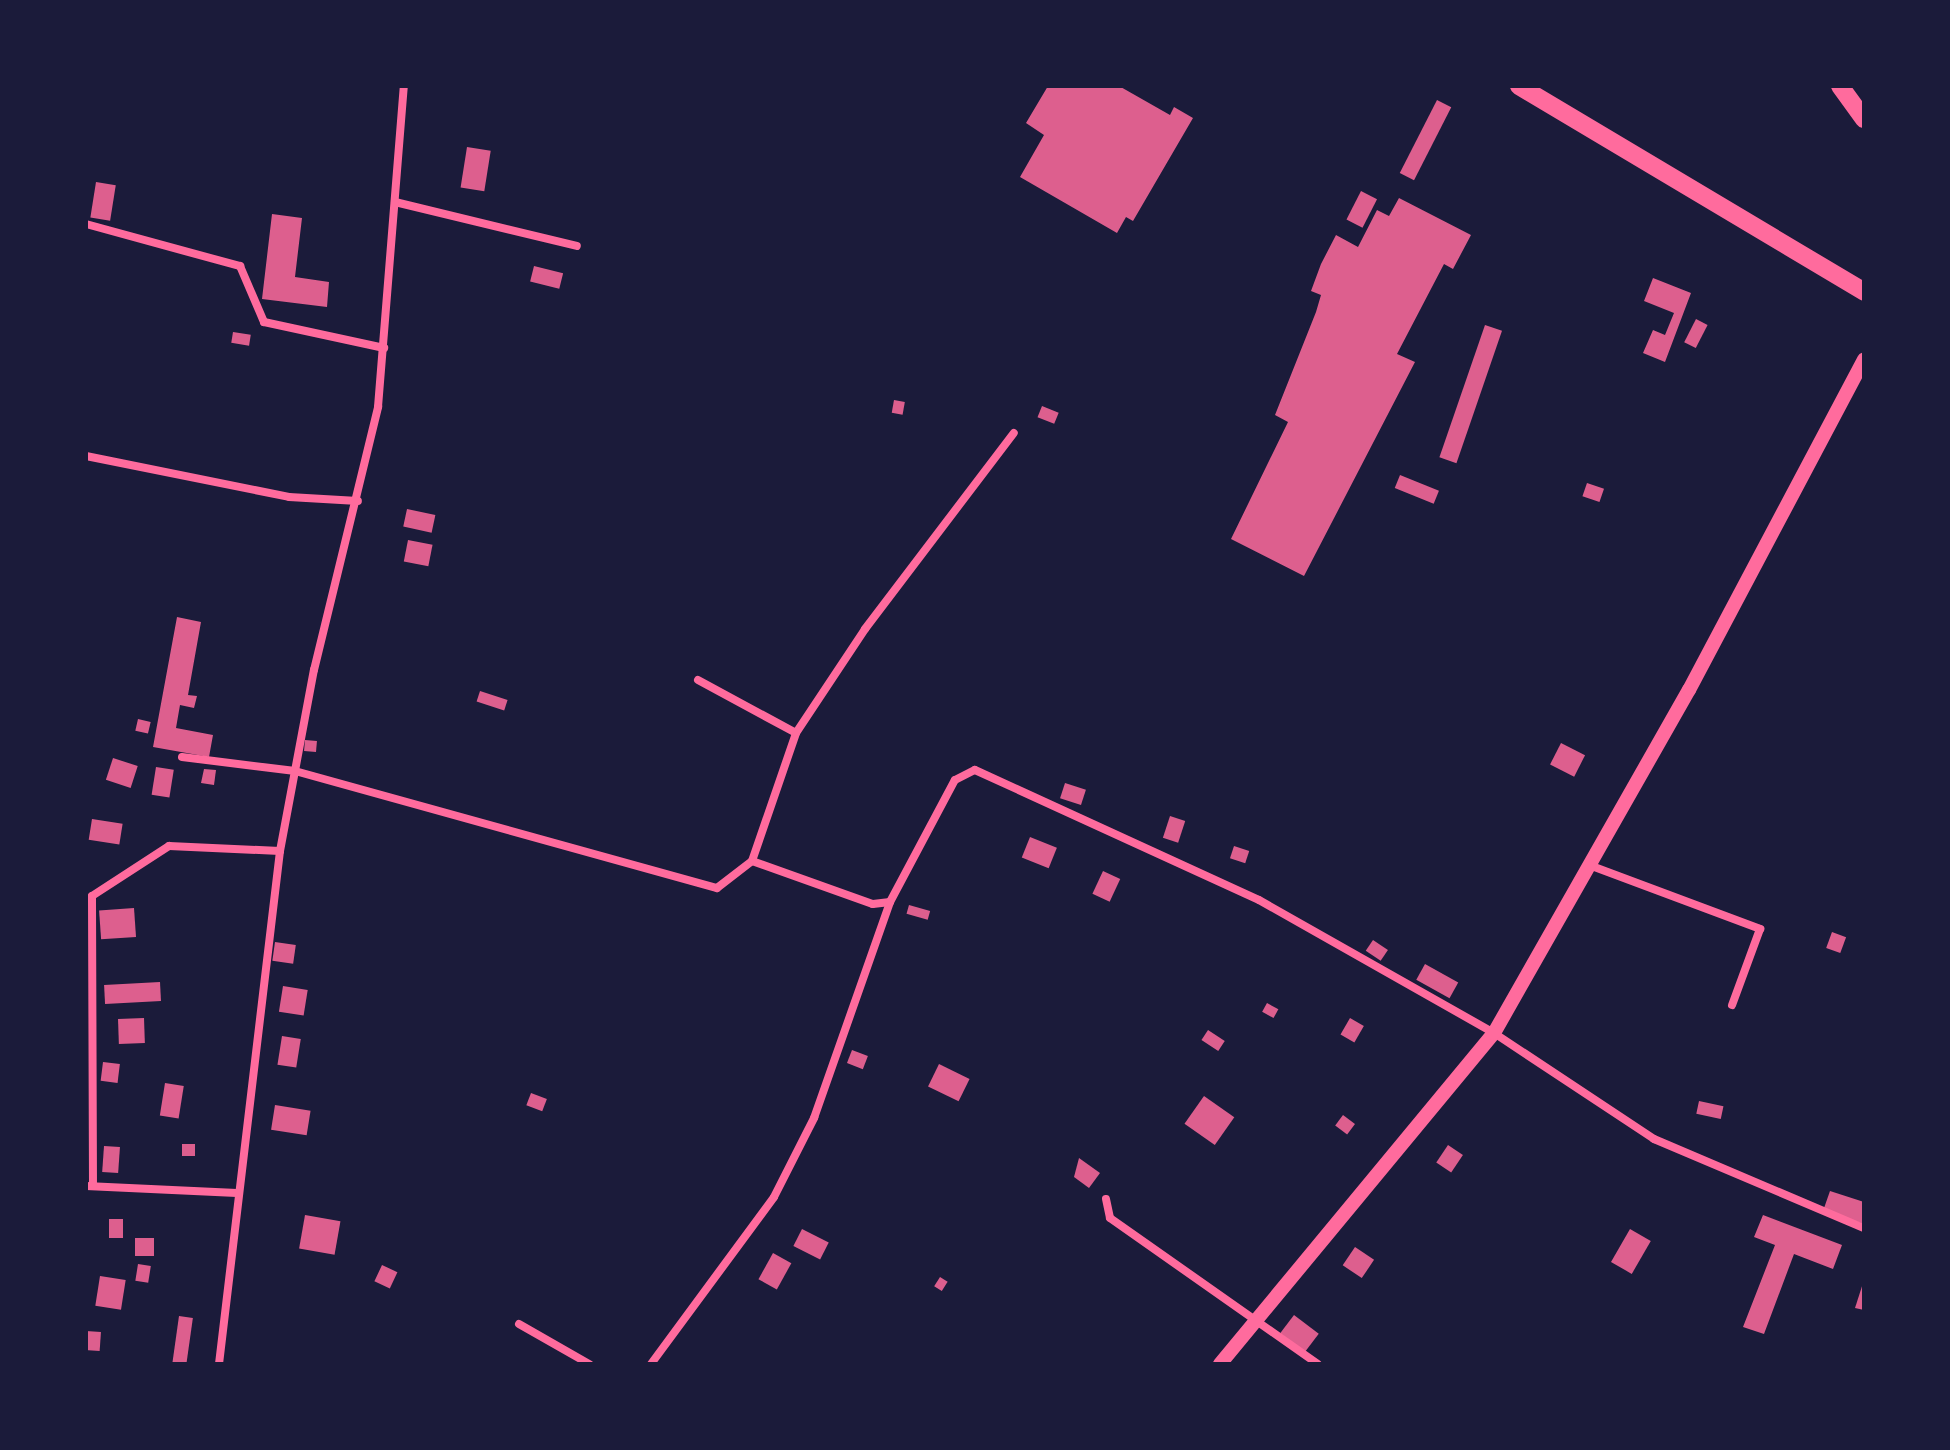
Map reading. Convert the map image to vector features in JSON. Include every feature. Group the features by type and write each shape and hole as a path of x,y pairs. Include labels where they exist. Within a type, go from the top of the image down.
{"main road":[{"path":"1519,86 1864,292"},
{"path":"1840,86 1864,119"}],"street":[{"path":"219,1364 280,851 295,771 358,501 384,348 404,86"},
{"path":"395,202 577,246"},
{"path":"86,224 240,266 264,322 384,348"},
{"path":"1220,1364 1494,1033 1589,865 1864,359"},
{"path":"182,757 295,771 697,888 717,888 752,861 796,733 865,629 1014,433"},
{"path":"86,456 289,497 358,501"},
{"path":"698,680 796,733"},
{"path":"651,1364 774,1197 814,1118 890,902 955,780 975,770 1259,900 1494,1033 1654,1139 1864,1228"},
{"path":"237,1193 90,1186 92,896 169,846 280,851"},
{"path":"752,861 873,904 890,902"},
{"path":"1589,865 1760,929 1732,1005"},
{"path":"1106,1199 1110,1218 1260,1318 1318,1364"},
{"path":"519,1324 589,1364"}],"building":[{"path":"1048,86 1119,86 1170,115 1174,107 1193,118 1133,221 1126,217 1117,233 1020,177 1044,135 1026,123"},
{"path":"1437,100 1451,107 1414,180 1400,173"},
{"path":"467,147 491,151 484,191 461,187"},
{"path":"96,182 116,185 110,221 90,218"},
{"path":"1361,191 1377,199 1363,228 1346,220"},
{"path":"1399,198 1471,235 1453,269 1444,264 1397,354 1415,362 1304,576 1231,539 1288,422 1275,415 1316,312 1321,295 1311,291 1321,264 1336,235 1358,247 1377,210 1389,216"},
{"path":"272,214 302,218 295,277 329,282 327,307 262,299"},
{"path":"534,266 563,273 559,289 530,282"},
{"path":"1653,278 1691,293 1665,362 1643,353 1653,330 1665,335 1674,313 1644,301"},
{"path":"1696,319 1708,325 1696,348 1684,342"},
{"path":"1485,325 1502,331 1456,463 1439,457"},
{"path":"233,332 251,335 249,346 231,343"},
{"path":"894,400 905,402 903,415 892,413"},
{"path":"1042,406 1059,413 1054,424 1038,417"},
{"path":"1400,475 1439,491 1434,504 1395,488"},
{"path":"1587,483 1604,489 1599,502 1582,496"},
{"path":"407,509 435,515 432,533 403,527"},
{"path":"408,540 433,545 428,566 404,562"},
{"path":"177,617 201,622 188,695 197,696 194,708 180,705 176,728 213,735 209,757 153,747"},
{"path":"480,691 508,700 504,710 477,701"},
{"path":"138,719 151,722 148,734 135,731"},
{"path":"305,740 317,741 316,752 304,751"},
{"path":"1561,743 1585,755 1574,777 1550,764"},
{"path":"113,758 138,766 131,788 106,780"},
{"path":"156,767 174,770 169,797 152,795"},
{"path":"204,769 216,770 214,785 201,783"},
{"path":"1065,783 1086,790 1081,805 1060,798"},
{"path":"1170,816 1185,821 1178,843 1163,838"},
{"path":"92,819 123,824 119,845 89,840"},
{"path":"1030,837 1057,848 1049,868 1022,857"},
{"path":"1234,846 1249,851 1245,863 1230,858"},
{"path":"1103,871 1120,879 1110,902 1092,894"},
{"path":"909,905 930,911 928,920 907,914"},
{"path":"134,908 136,937 101,939 99,910"},
{"path":"1832,932 1846,937 1840,953 1826,948"},
{"path":"1373,940 1388,950 1381,961 1366,951"},
{"path":"275,942 296,945 293,964 272,961"},
{"path":"1425,964 1458,982 1450,998 1416,980"},
{"path":"160,982 161,1001 105,1004 104,985"},
{"path":"283,986 308,990 304,1016 279,1012"},
{"path":"1267,1003 1278,1009 1274,1018 1262,1012"},
{"path":"144,1018 145,1043 119,1044 118,1019"},
{"path":"1350,1018 1364,1026 1354,1042 1340,1034"},
{"path":"1208,1030 1225,1041 1218,1051 1201,1040"},
{"path":"282,1036 301,1039 296,1068 277,1065"},
{"path":"852,1050 868,1056 863,1069 847,1063"},
{"path":"103,1062 120,1064 118,1083 101,1081"},
{"path":"939,1064 970,1079 959,1101 928,1086"},
{"path":"165,1083 184,1086 179,1119 160,1116"},
{"path":"531,1093 547,1099 542,1111 526,1105"},
{"path":"1204,1096 1234,1117 1215,1145 1184,1124"},
{"path":"1699,1101 1723,1106 1721,1119 1696,1114"},
{"path":"275,1105 311,1111 307,1135 271,1130"},
{"path":"1343,1115 1355,1124 1347,1134 1335,1125"},
{"path":"182,1144 195,1144 195,1156 182,1156"},
{"path":"1448,1145 1463,1155 1451,1172 1436,1162"},
{"path":"104,1146 120,1147 118,1173 102,1172"},
{"path":"1079,1158 1100,1173 1089,1188 1074,1177"},
{"path":"1830,1191 1864,1202 1864,1224 1823,1211"},
{"path":"305,1215 340,1221 335,1255 299,1248"},
{"path":"1763,1215 1842,1245 1833,1269 1794,1254 1764,1334 1743,1327 1775,1245 1754,1237"},
{"path":"109,1219 123,1219 123,1238 109,1238"},
{"path":"802,1229 829,1243 820,1260 793,1246"},
{"path":"1630,1229 1651,1241 1632,1274 1611,1262"},
{"path":"135,1238 154,1238 154,1256 135,1256"},
{"path":"1355,1247 1374,1260 1362,1278 1343,1265"},
{"path":"773,1253 791,1263 777,1289 758,1279"},
{"path":"138,1264 151,1266 148,1283 135,1281"},
{"path":"382,1265 397,1272 390,1288 374,1281"},
{"path":"100,1276 126,1280 121,1310 95,1306"},
{"path":"940,1277 948,1282 942,1291 934,1286"},
{"path":"1864,1280 1864,1310 1855,1308"},
{"path":"1294,1315 1319,1334 1305,1352 1280,1333"},
{"path":"179,1316 193,1318 186,1364 172,1364"},
{"path":"86,1331 101,1332 100,1351 86,1350"}]}
